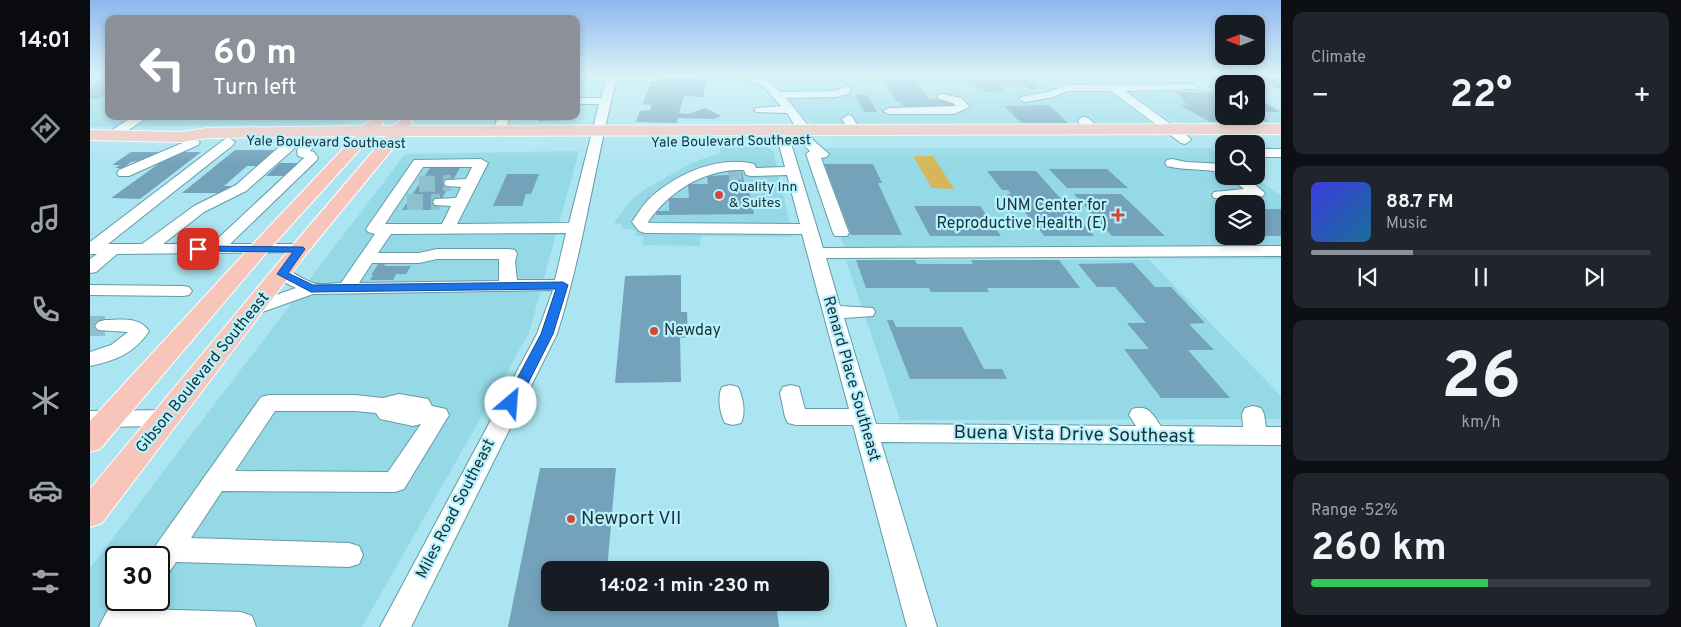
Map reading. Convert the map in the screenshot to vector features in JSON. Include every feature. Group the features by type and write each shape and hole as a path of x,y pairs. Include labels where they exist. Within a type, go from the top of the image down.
{"main road":[{"path":"90,441 100,419 378,120"},
{"name":"Gibson Boulevard Southeast","path":"90,513 300,249 408,120"},
{"name":"Yale Boulevard Southeast","path":"805,136 851,124 894,120 969,130 1089,125 1170,129 1281,129"},
{"name":"Yale Boulevard Southeast","path":"393,138 506,121 596,137"},
{"name":"Yale Boulevard Southeast","path":"90,134 229,142 292,143 362,138"},
{"name":"Yale Boulevard Southeast","path":"187,139 207,134 362,138 805,136 1281,140"}],"street":[{"name":"Miles Road Southeast","path":"395,627 547,334 563,285 605,105"},
{"path":"787,105 805,136 822,154 813,154 840,233"},
{"path":"950,105 969,130"},
{"path":"1137,105 1185,140"},
{"path":"760,110 790,109"},
{"path":"113,134 136,120"},
{"name":"Renard Place Southeast","path":"782,136 922,627"},
{"path":"124,173 187,139"},
{"path":"90,249 229,142"},
{"path":"146,249 199,209 242,188 292,143"},
{"path":"216,249 310,158 303,150 310,143"},
{"path":"1265,153 1281,153"},
{"path":"448,229 481,163 419,163 408,189 374,229 448,229 575,228"},
{"path":"740,172 749,167 740,165 720,167 680,183 654,203 640,222 645,228 763,235 809,229"},
{"path":"740,172 792,171"},
{"path":"1219,195 1258,193 1247,185"},
{"path":"468,189 448,188 468,189"},
{"path":"347,288 386,229"},
{"path":"90,249 300,249"},
{"path":"90,268 113,249"},
{"path":"816,253 1281,251"},
{"path":"368,258 419,258 450,262 506,262 508,286"},
{"path":"282,274 311,289"},
{"path":"254,309 311,289 563,285"},
{"path":"90,290 183,291"},
{"path":"832,312 866,312"},
{"path":"90,359 110,356 131,344 140,332 132,326 104,326"},
{"path":"730,393 732,417"},
{"name":"Buena Vista Drive Southeast","path":"791,393 796,417 864,425 1156,436 1255,425 1281,436"},
{"path":"269,403 355,402 383,406"},
{"path":"170,548 216,481 395,482 420,445 431,415"},
{"path":"1140,415 1156,436"},
{"path":"100,419 166,418"},
{"path":"170,557 348,555"},
{"path":"121,617 194,626 241,627"}],"lane":[{"path":"894,120 937,105"},
{"path":"1172,163 1186,166 1215,167"},
{"path":"711,170 740,172"},
{"path":"383,406 399,402 420,405 431,415"},
{"path":"216,481 269,403"}],"shaded area":[{"path":"90,105 105,105 105,120 359,120 340,125 285,128 249,125 90,127"},
{"path":"794,105 1127,105 1149,122 1146,125 820,126 806,120"},
{"path":"1148,105 1215,105 1215,124 1178,123 1170,120"},
{"path":"1265,105 1273,105 1281,110 1281,125 1265,125"},
{"path":"720,147 767,147 773,151 793,237 701,236 700,246 643,245 643,236 635,236 636,230 621,228 622,224 614,223 630,201 647,188 694,162 720,153"},
{"path":"808,148 1211,148 1215,151 1215,185 1265,185 1281,196 1281,259 848,257"},
{"path":"579,151 529,333 362,627 90,627 90,568 105,548 105,611 170,611 170,546 107,546 405,154"},
{"path":"913,156 933,156 954,189 932,188"},
{"path":"846,260 1149,260 1281,396 1281,419 900,420"}],"building":[{"path":"652,105 681,105 679,113 688,114 705,108 721,116 714,119 678,118 677,123 636,122 640,111 650,110"},
{"path":"860,105 873,105 877,112 864,112"},
{"path":"903,105 957,105 958,107 904,107"},
{"path":"1049,105 1068,123 1021,123 1004,106"},
{"path":"1180,105 1215,105 1215,122 1210,122"},
{"path":"1265,105 1268,105 1280,112 1265,112"},
{"path":"538,120 571,120 538,121"},
{"path":"235,150 275,150 257,166 247,166 224,186 231,186 223,193 182,193"},
{"path":"131,152 164,152 131,162 123,168 115,168 120,165 112,165"},
{"path":"175,152 201,152 140,199 111,198"},
{"path":"280,163 301,163 288,176 266,176"},
{"path":"824,164 873,164 882,183 878,183 902,235 851,235"},
{"path":"430,168 460,168 435,210 402,210"},
{"name":"Quality Inn & Suites","path":"728,169 742,169 744,183 762,182 764,191 749,191 754,214 656,215 656,211 669,211 669,198 689,198 688,184 708,184 707,176 729,175"},
{"path":"1049,169 1107,169 1128,188 1067,188"},
{"path":"987,171 1036,171 1094,236 1044,236 1037,227 1032,227 1026,219 1030,219 1024,211 1019,211 1016,202 1018,203 1007,194 1011,194 1008,190 1002,190"},
{"path":"507,174 539,174 531,194 526,194 522,206 493,206"},
{"name":"UNM Center for Reproductive Health (E)","path":"1074,194 1121,194 1165,236 1112,236"},
{"path":"914,206 980,206 1001,236 930,236"},
{"path":"1265,209 1281,209 1281,236 1265,236"},
{"path":"856,260 915,260 917,264 973,264 971,260 1059,260 1080,288 987,288 989,292 931,292 929,288 866,288"},
{"path":"1133,263 1155,287 1171,287 1205,323 1189,324 1214,350 1188,350 1230,398 1161,398 1124,349 1149,349 1127,323 1146,323 1115,287 1097,287 1078,264"},
{"path":"378,264 385,264 384,266 411,266 406,274 396,274 393,280 370,280"},
{"name":"Newday","path":"681,275 681,312 687,312 688,337 680,338 681,382 615,383 625,276"},
{"path":"90,316 105,316 99,322 108,324 96,334 90,334"},
{"path":"887,320 893,320 896,327 962,327 984,369 1002,369 1007,379 910,379"},
{"name":"Newport VII","path":"540,468 616,468 608,561 541,561 541,611 777,611 779,627 508,627"}],"tunnel":[{"path":"729,172 742,172"},
{"path":"419,184 451,183"},
{"path":"407,202 440,202"},
{"path":"90,326 105,326"}],"place":[{"name":"Quality Inn & Suites","path":"719,195"},
{"name":"UNM Center for Reproductive Health (E)","path":"1118,215"},
{"name":"Newday","path":"654,331"},
{"name":"Newport VII","path":"571,519"}],"route":[{"path":"198,249 300,249 282,274 311,289 563,285 547,334 511,403"}]}
